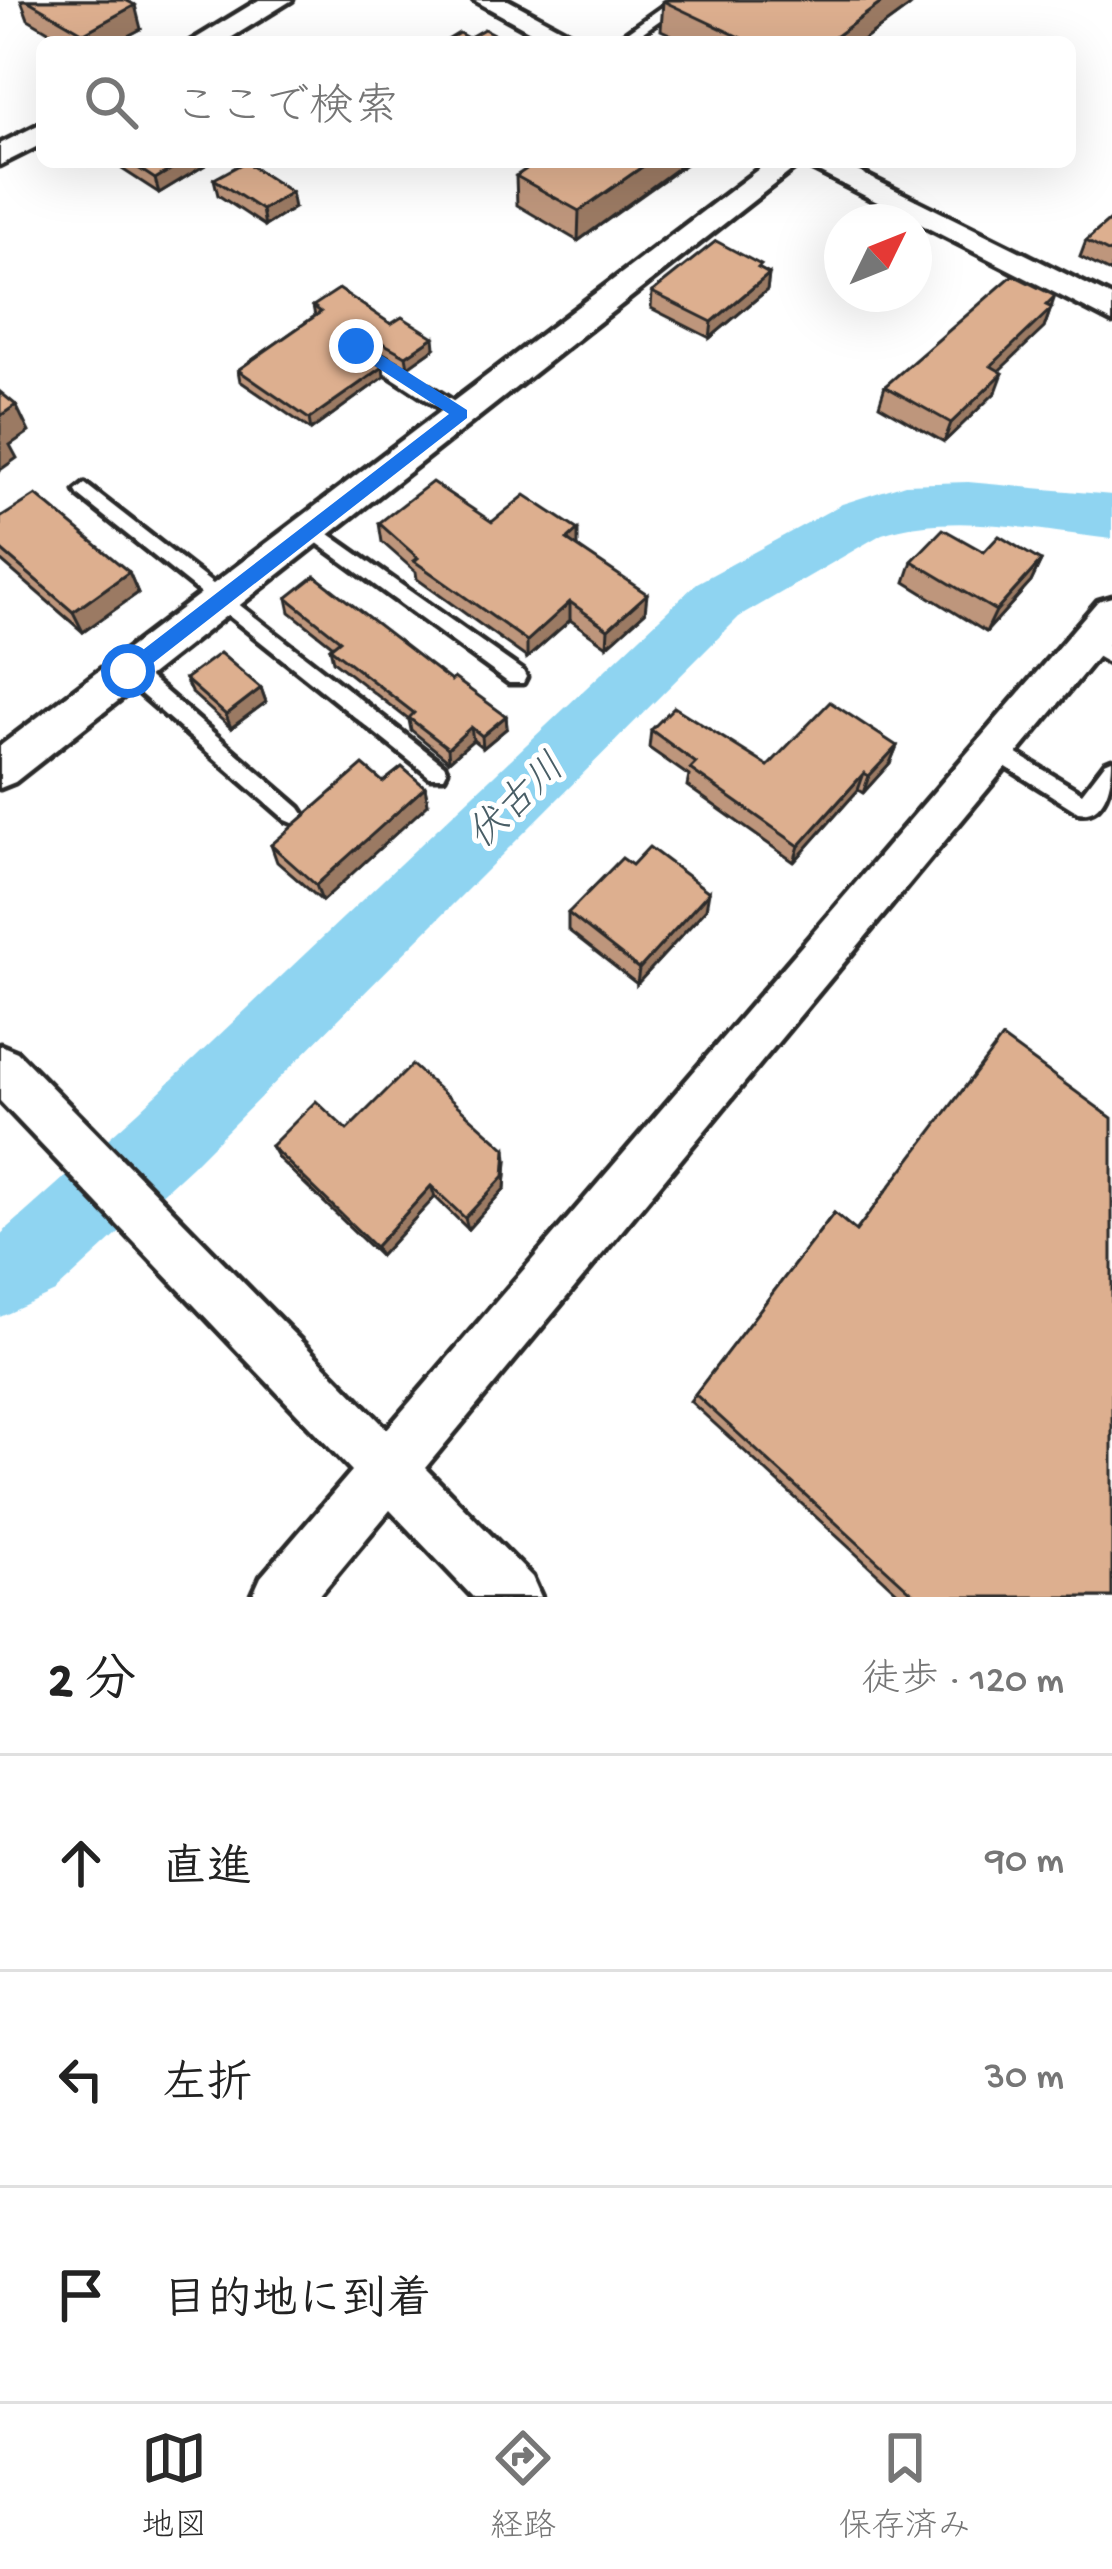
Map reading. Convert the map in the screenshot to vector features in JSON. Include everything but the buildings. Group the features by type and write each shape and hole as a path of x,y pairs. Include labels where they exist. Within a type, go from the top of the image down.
{"street":[{"path":"215,36 279,0"},
{"path":"487,0 560,36"},
{"path":"0,156 36,135"},
{"path":"0,770 779,168"},
{"path":"827,168 1112,311"},
{"path":"281,1597 996,750 1104,637"},
{"path":"0,1068 512,1597"}],"lane":[{"path":"629,36 681,0"},
{"path":"356,346 461,414"},
{"path":"85,491 436,771"},
{"path":"312,529 516,677"},
{"path":"128,671 293,814"},
{"path":"996,750 1084,806 1112,769"}],"waterway":[{"name":"伏古川","path":"0,1277 27,1264 165,1139 718,600 862,519 905,505 968,503 1112,517"}],"route":[{"path":"128,671 461,414 356,346"}]}
